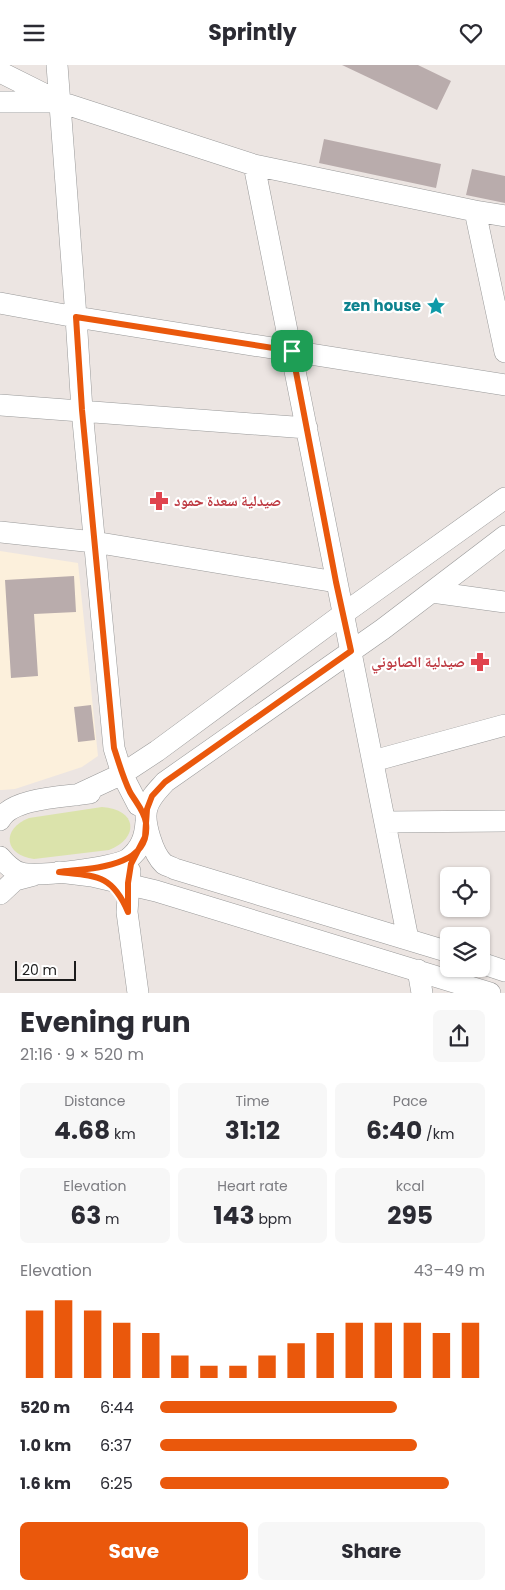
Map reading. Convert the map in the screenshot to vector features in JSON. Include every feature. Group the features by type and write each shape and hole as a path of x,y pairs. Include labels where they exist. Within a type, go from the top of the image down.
{"street":[{"path":"57,65 82,410 94,542 114,748 122,774 142,814 156,852 164,864 175,869 440,949"},
{"path":"0,72 60,102 254,165 475,211 505,215"},
{"path":"0,101 60,102"},
{"path":"254,165 408,939"},
{"path":"475,211 505,352"},
{"path":"0,303 76,317 505,385"},
{"path":"0,405 307,428"},
{"path":"82,793 122,774 165,745 505,498"},
{"path":"0,532 94,542 336,582"},
{"path":"142,814 147,809 152,796 165,782 383,629 505,536"},
{"path":"432,592 505,602"},
{"path":"373,761 505,725"},
{"path":"82,793 96,785 105,775 112,761 114,748"},
{"path":"0,806 82,793 102,792 116,793 128,797 142,814 145,837 131,864 128,883 128,912 138,993"},
{"path":"0,820 11,809 25,803"},
{"path":"385,821 505,821"},
{"path":"0,894 15,880 34,875 113,865 127,860 138,849"},
{"path":"0,859 19,873 34,875"},
{"path":"0,859 3,879 0,888"},
{"path":"59,872 92,875 128,883 418,969 490,993"},
{"path":"92,875 108,882 121,895 128,912"},
{"path":"490,966 505,971"},
{"path":"418,969 422,993"}],"shaded area":[{"path":"0,551 78,563 98,756 82,767 15,789 2,790 0,790"}],"green space":[{"path":"102,807 114,809 122,813 128,818 130,825 130,832 126,839 109,850 34,859 24,857 12,847 10,835 14,828 29,818"}],"building":[{"path":"342,65 418,65 451,81 437,110"},
{"path":"324,139 441,164 436,188 319,163"},
{"path":"472,169 505,176 505,203 466,195"},
{"path":"74,576 76,612 34,614 38,676 11,678 5,580"},
{"path":"91,705 95,740 78,742 74,707"}],"place":[{"name":"zen house","path":"436,306"},
{"name":"صيدلية سعدة حمود","path":"159,501"},
{"name":"صيدلية الصابوني","path":"480,662"}],"route":[{"path":"292,351 76,317 82,410 114,748 130,793 146,822 145,837 138,849 127,860 113,865 59,872 92,875 108,882 121,895 128,912 128,883 131,864 145,837 147,809 152,796 165,782 351,651 292,351"}]}
